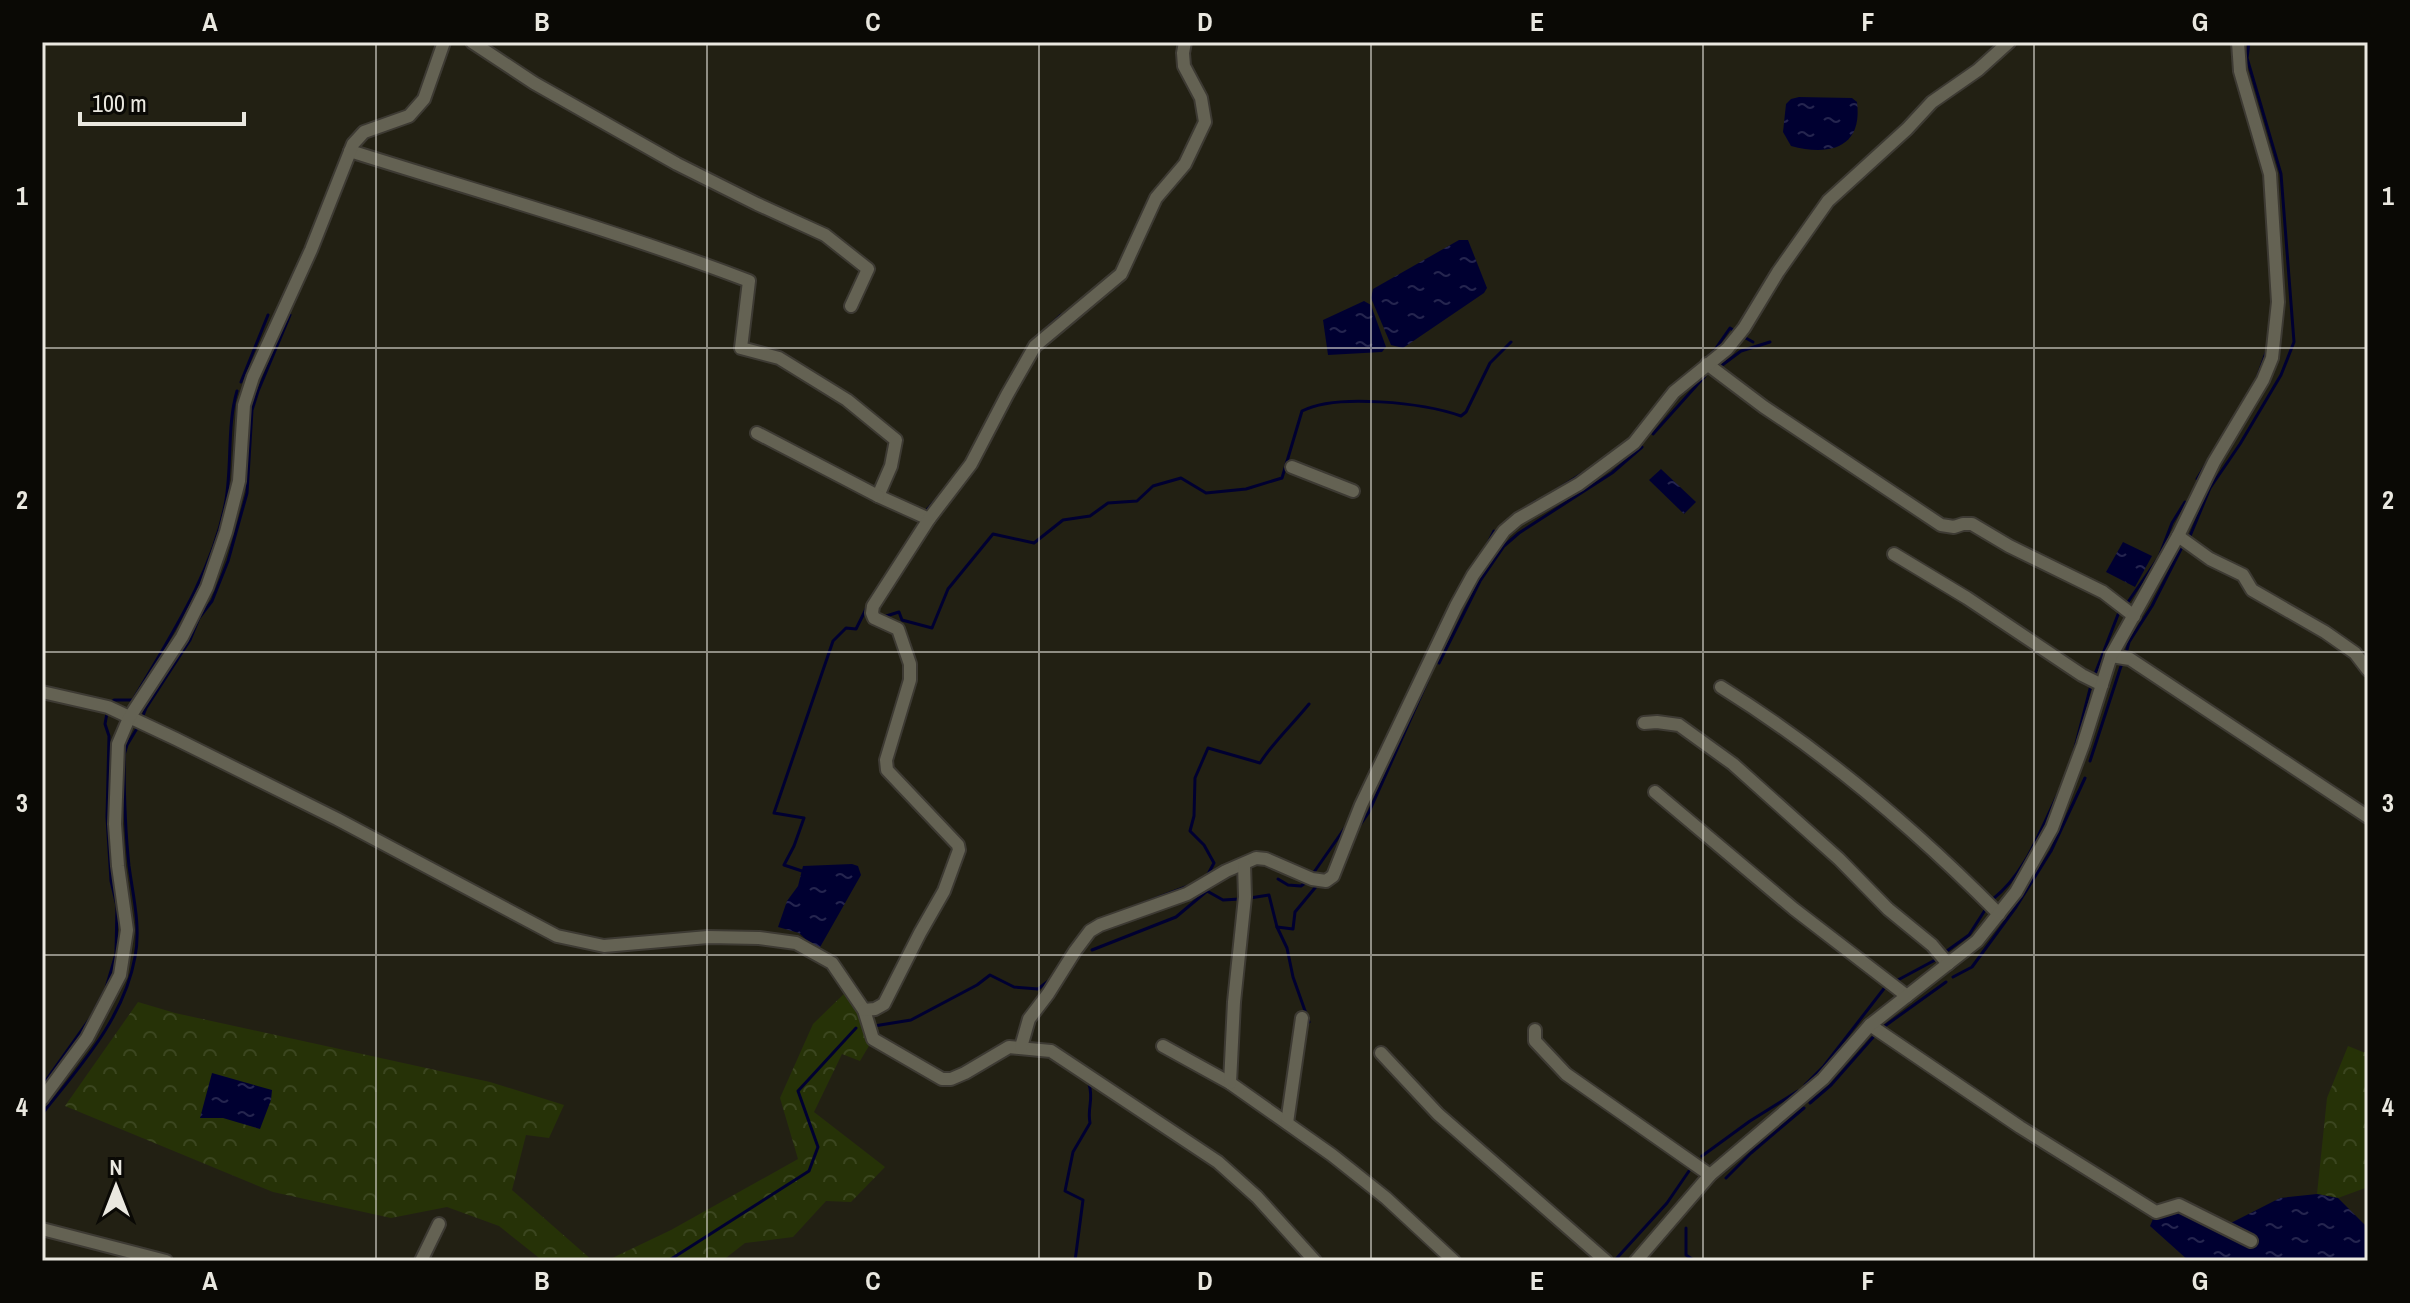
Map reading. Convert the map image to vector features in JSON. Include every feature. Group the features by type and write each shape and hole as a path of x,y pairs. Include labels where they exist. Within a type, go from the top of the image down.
{"street":[{"path":"42,1099 87,1038 120,975 127,930 115,824 118,744 129,718 182,637 207,587 239,481 244,405 253,377 311,250 353,144 364,132 387,126 409,116 417,108 429,87 444,42"},
{"path":"472,42 534,83 677,164 825,235 868,269 851,306"},
{"path":"864,1010 884,1004 944,891 959,856 958,845 887,770 886,760 910,680 910,664 898,629 877,620 872,613 875,603 929,519 971,464 1035,346 1121,274 1156,198 1185,164 1205,122 1201,98 1184,66 1185,42"},
{"path":"1021,1047 1029,1019 1090,931 1100,925 1187,894 1256,858 1266,859 1312,879 1326,881 1333,876 1356,815 1456,606 1504,531 1518,519 1579,484 1634,443 1674,392 1727,349 1744,328 1778,272 1828,201 1932,102 1978,70 2009,42"},
{"path":"1636,1261 1710,1175 1823,1079 1870,1025 1977,941 2016,892 2052,828 2111,656 2178,536 2214,462 2264,378 2272,358 2278,302 2270,174 2240,71 2238,42"},
{"path":"350,151 698,261 749,281 741,348 779,358 847,400 896,440 891,466 878,496"},
{"path":"1707,364 1764,407 1941,525 1954,527 1972,524 2009,546 2103,592 2134,616"},
{"path":"757,433 929,519"},
{"path":"1292,467 1353,491"},
{"path":"2178,536 2210,559 2243,575 2252,590 2355,653 2368,670"},
{"path":"1894,554 2102,685"},
{"path":"2111,656 2130,659 2368,817"},
{"path":"1721,687 1765,714 1828,761 1959,874 1999,914"},
{"path":"42,692 108,707 176,739 337,819 557,936 604,946 708,937 759,938 796,943 832,963 864,1010 873,1039 942,1079 965,1073 1009,1047 1051,1051 1218,1162 1257,1197 1315,1261"},
{"path":"1644,723 1679,725 1733,764 1839,859 1888,909 1932,945 1948,964"},
{"path":"1655,792 1794,909 1907,996"},
{"path":"1230,1083 1234,1002 1245,897 1244,864"},
{"path":"1287,1123 1302,1018"},
{"path":"1870,1025 2020,1127 2156,1212 2179,1205 2251,1241"},
{"path":"1535,1030 1535,1041 1566,1074 1710,1175"},
{"path":"1163,1046 1230,1083 1287,1123 1386,1198 1454,1261"},
{"path":"1381,1053 1438,1114 1606,1261"},
{"path":"421,1261 439,1224"},
{"path":"42,1229 166,1261"}],"green space":[{"path":"850,988 873,1039 860,1061 842,1054 814,1112 885,1167 851,1202 826,1201 793,1237 745,1243 722,1261 606,1261 671,1230 798,1159 780,1098 813,1024"},
{"path":"138,1002 175,1013 490,1082 564,1105 549,1138 526,1135 512,1190 593,1261 543,1261 499,1226 447,1207 391,1218 273,1192 65,1106"},
{"path":"2348,1046 2368,1052 2368,1187 2338,1198 2317,1194 2327,1098"}],"water":[{"path":"1799,97 1852,98 1857,102 1857,118 1849,139 1830,149 1791,146 1783,132 1786,104"},
{"path":"1459,240 1468,240 1487,288 1484,293 1403,348 1391,345 1371,298 1373,289"},
{"path":"1364,301 1371,305 1386,347 1382,352 1328,355 1323,320"},
{"path":"1661,469 1696,502 1684,514 1649,480"},
{"path":"2123,542 2152,556 2135,587 2106,572"},
{"path":"803,866 858,866 861,875 819,949 799,933 778,927 787,901 798,886"},
{"path":"212,1073 272,1090 260,1129 223,1118 200,1118"},
{"path":"2317,1194 2338,1198 2368,1228 2368,1261 2189,1261 2150,1226 2156,1212 2179,1205 2223,1227 2280,1198"}],"waterway":[{"path":"2190,536 2210,488 2281,375 2294,342 2281,174 2247,58 2249,42"},
{"path":"241,382 268,315"},
{"path":"142,718 190,640 199,618 212,601 228,561 247,493 252,410 290,315"},
{"path":"1040,334 1061,315"},
{"path":"1680,381 1714,351 1730,328 1736,332"},
{"path":"1742,336 1753,342"},
{"path":"883,617 899,612 902,620 932,628 948,589 993,534 1034,543 1063,520 1090,516 1108,503 1137,501 1153,486 1181,478 1206,493 1246,489 1282,478 1302,411 1336,402 1357,401 1425,407 1461,416 1466,412 1490,363 1511,342"},
{"path":"1721,366 1741,351 1770,342"},
{"path":"2256,381 2267,350"},
{"path":"1653,434 1705,376"},
{"path":"111,703 114,700 133,700 175,629 211,553 226,500 237,391"},
{"path":"1439,663 1480,581 1504,546 1612,473 1642,447"},
{"path":"2197,479 2208,461"},
{"path":"1550,494 1583,473"},
{"path":"925,512 941,494"},
{"path":"1519,512 1536,501"},
{"path":"2128,602 2159,557 2172,523 2185,502"},
{"path":"1487,545 1494,531"},
{"path":"2126,653 2129,642 2152,606 2182,547"},
{"path":"802,871 784,865 804,818 774,813 833,641 846,628 856,629 867,607"},
{"path":"2095,674 2119,612"},
{"path":"2090,761 2122,663"},
{"path":"1358,828 1369,812 1428,680"},
{"path":"2072,759 2091,685"},
{"path":"1207,876 1214,863 1204,845 1190,831 1194,816 1195,778 1208,748 1260,763 1309,704"},
{"path":"42,1086 91,1017 106,988 116,954 117,906 111,881 107,817 107,713"},
{"path":"42,1114 85,1060 110,1022 121,1001 135,957 136,912 129,866 124,755 139,725"},
{"path":"1953,977 1972,967 2016,907 2051,851 2085,778"},
{"path":"1993,899 2024,863 2059,792"},
{"path":"1312,875 1349,822"},
{"path":"1278,879 1288,885 1301,886 1308,881"},
{"path":"1277,927 1293,929 1295,912 1319,883"},
{"path":"1120,912 1191,885"},
{"path":"1092,950 1176,917 1207,891 1223,900 1240,899"},
{"path":"1250,898 1269,895 1309,1022"},
{"path":"1944,953 1969,935 1987,907"},
{"path":"1896,981 1937,959"},
{"path":"874,1026 911,1020 990,975 1014,987 1038,989 1051,979"},
{"path":"1882,1028 1946,982"},
{"path":"1805,1085 1824,1066 1886,986"},
{"path":"668,1261 809,1171 818,1147 798,1091 856,1028"},
{"path":"1810,1103 1831,1085 1875,1035"},
{"path":"1075,1261 1083,1200 1065,1191 1073,1152 1090,1123 1089,1084"},
{"path":"1702,1156 1798,1091"},
{"path":"1726,1178 1804,1108"},
{"path":"1616,1259 1667,1203 1689,1171"},
{"path":"1686,1228 1686,1255 1695,1261"}]}
